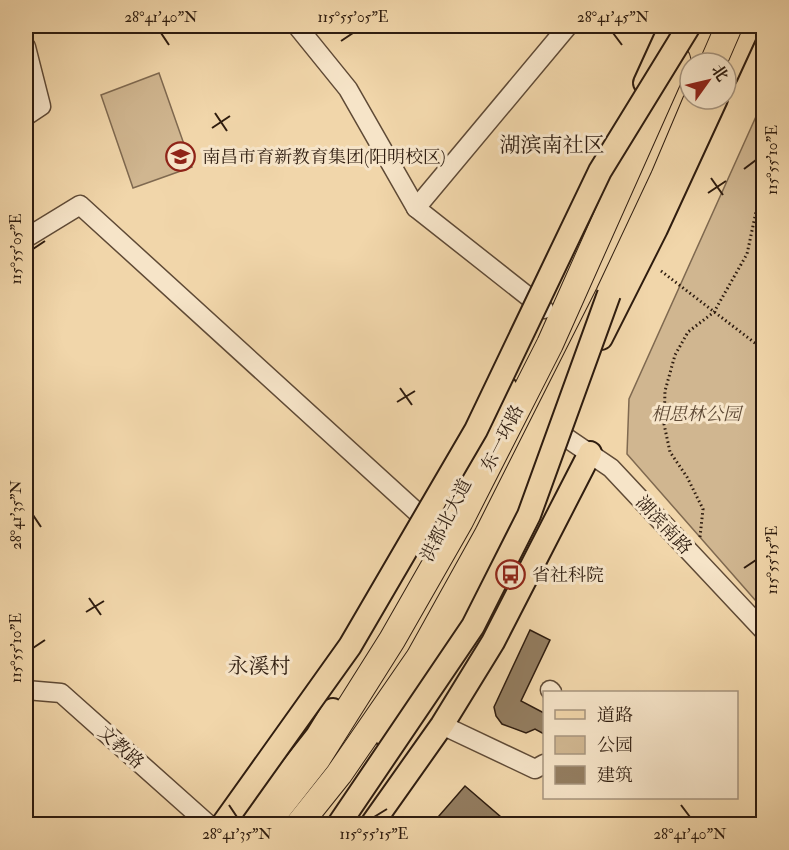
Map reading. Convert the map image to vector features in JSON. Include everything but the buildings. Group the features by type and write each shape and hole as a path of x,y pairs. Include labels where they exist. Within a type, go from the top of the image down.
{"highway":[{"name":"东一环路","path":"266,825 317,759 392,640 460,521 550,344 690,26"},
{"path":"718,51 729,26"},
{"name":"东一环路","path":"299,825 339,774 419,658 488,534 609,294 692,111"}],"main road":[{"name":"洪都北大道","path":"248,825 316,736 372,652 442,535 671,26"},
{"path":"223,825 350,646 476,430 600,171 690,26"},
{"path":"738,51 749,26"},
{"path":"326,825 384,741 487,567 656,229 710,111"},
{"path":"339,825 473,626 529,515 609,294"},
{"path":"372,825 442,725 493,642 590,453"}],"street":[{"path":"297,26 348,88 416,208 543,309"},
{"path":"416,208 568,26"},
{"path":"26,47 41,106 26,116"},
{"path":"26,238 80,205 442,535"},
{"name":"湖滨南路","path":"555,430 611,468 764,631"},
{"name":"文教路","path":"26,690 61,693 208,825"},
{"path":"442,725 535,769 543,765"}],"path":[{"path":"697,560 703,509 687,477 670,452 664,424 665,391 675,355 688,332 714,312 747,254 764,184"},
{"path":"661,270 764,350"}],"green space":[{"path":"159,73 192,167 133,188 101,95"},
{"name":"相思林公园","path":"763,101 764,609 627,454 629,399"}],"place":[{"name":"南昌市育新教育集团(阳明校区)","path":"181,157"},
{"name":"省社科院","path":"511,575"}],"district":[{"name":"湖滨南社区","path":"552,145"},
{"name":"永溪村","path":"259,666"}]}
